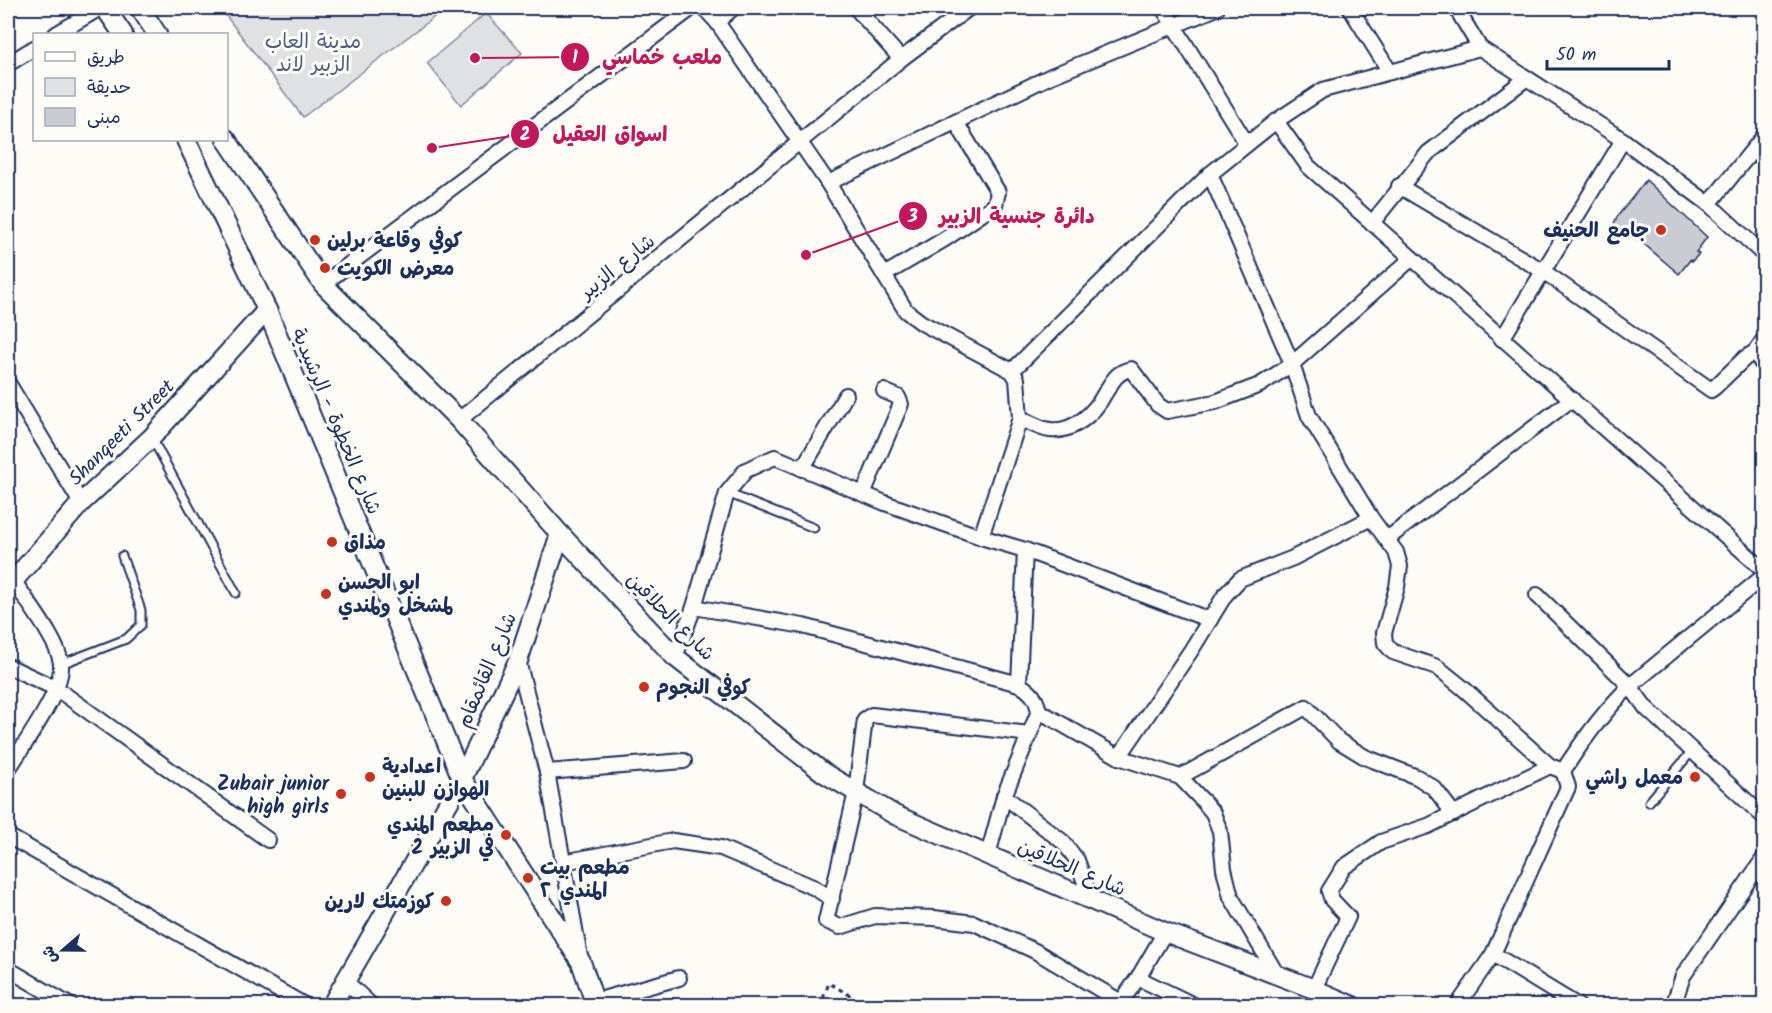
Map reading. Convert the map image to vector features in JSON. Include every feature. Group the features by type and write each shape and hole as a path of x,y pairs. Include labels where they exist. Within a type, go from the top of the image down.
{"main road":[{"path":"105,8 122,33"},
{"path":"140,8 150,32"},
{"name":"شارع الخطوة - الرشيدية","path":"186,141 267,310 462,779 581,962 596,1003"},
{"name":"شارع الحلاقين","path":"227,141 322,284 459,420 560,534 675,657 824,773 895,814 1090,900 1165,932 1276,973 1353,1005"},
{"name":"Shanqeeti Street","path":"10,584 81,503 152,438 267,310"},
{"name":"شارع القائمقام","path":"331,1005 462,779 518,661 560,534"}],"street":[{"path":"58,33 100,8"},
{"path":"322,284 692,8"},
{"path":"704,8 717,22 801,142 906,311 922,323 1012,371 1017,379 1020,418 981,537"},
{"path":"717,22 733,8"},
{"path":"856,8 901,59"},
{"name":"شارع الزبير","path":"459,420 901,59 969,8"},
{"path":"1163,8 1247,144"},
{"path":"828,183 1051,76 1217,8"},
{"path":"1350,8 1390,72"},
{"path":"1456,8 1480,48 1623,140 1709,204 1764,255"},
{"path":"1012,371 1210,174 1276,121 1323,90 1480,48"},
{"path":"8,64 33,49"},
{"path":"1372,223 1399,186 1428,153 1527,78"},
{"path":"1276,121 1308,166 1764,570"},
{"path":"884,275 945,239 995,205 998,192 956,122"},
{"path":"1709,204 1764,136"},
{"path":"1503,339 1623,140"},
{"path":"1210,174 1292,364 1309,416 1371,518 1396,552 1400,566 1391,613 1384,633 1385,643 1393,652 1437,667 1557,768 1568,787 1493,954 1456,1005"},
{"path":"1399,186 1543,271 1711,390 1745,358 1755,352 1764,339"},
{"path":"1020,418 1051,430 1068,427 1084,420 1104,396 1114,376 1123,370 1131,369 1158,405 1167,411 1215,402 1260,385 1292,364 1411,259"},
{"path":"1755,352 1764,367"},
{"path":"8,383 81,503"},
{"path":"863,494 902,404 898,397 884,391"},
{"path":"802,469 846,395"},
{"path":"1387,540 1572,399"},
{"path":"675,657 694,607 727,493 746,470 775,457 863,494 981,537 1025,550 1210,621"},
{"path":"1119,757 1225,595 1240,579 1293,558 1371,518"},
{"path":"1019,684 1025,550"},
{"path":"1314,988 1348,917 1332,900 1329,891 1344,867 1381,842 1428,826 1557,768 1630,686 1764,576"},
{"path":"8,770 57,688 61,664 45,628 10,584"},
{"path":"1537,595 1630,686 1646,708 1764,817"},
{"path":"694,607 803,626 1019,684 1036,698 1039,711 1004,796 988,855"},
{"path":"518,661 546,772 581,962"},
{"path":"8,666 57,688 268,840"},
{"path":"1180,777 1306,707 1338,741 1365,757 1417,777 1434,788 1454,814"},
{"path":"1039,711 1119,757 1180,777 1213,813 1220,831 1224,869 1231,897 1276,973"},
{"path":"1029,734 872,714 866,719 856,792 826,921 840,927 875,916 934,918 974,923 1035,951 1121,1002 1165,932"},
{"path":"546,772 684,761"},
{"path":"1004,796 1063,842 1077,860 1090,900"},
{"path":"8,836 306,1005"},
{"path":"563,862 673,841 721,848 815,888 832,898"},
{"path":"1673,1005 1683,976 1764,858"},
{"path":"1493,954 1578,1005"},
{"path":"8,969 71,1005"},
{"path":"596,1003 680,978"},
{"path":"1138,978 1196,1005"},
{"path":"344,980 372,1005"}],"lane":[{"path":"152,438 236,593"},
{"path":"727,493 814,528"},
{"path":"61,664 126,639 141,626 141,610 122,556"},
{"path":"1649,802 1692,751"}],"path":[{"path":"820,1005 829,983 868,1005"}],"green space":[{"name":"مدينة العاب الزبير لاند","path":"220,8 446,8 303,117"},
{"path":"486,13 522,53 461,105 427,63"}],"building":[{"name":"جامع الحنيف","path":"1646,180 1707,237 1696,252 1699,254 1692,261 1690,260 1679,274 1631,233 1613,226 1617,217"}],"place":[{"name":"ملعب خماسي","path":"475,58"},
{"name":"اسواق العقيل","path":"432,148"},
{"name":"جامع الحنيف","path":"1661,230"},
{"name":"كوفي وقاعة برلين","path":"315,240"},
{"name":"دائرة جنسية الزبير","path":"806,255"},
{"name":"معرض الكويت","path":"325,268"},
{"name":"مذاق","path":"332,542"},
{"name":"ابو الحسن لمشخل ولمندي","path":"326,594"},
{"name":"كوفي النجوم","path":"644,687"},
{"name":"اعدادية الهوازن للبنين","path":"370,777"},
{"name":"معمل راشي","path":"1695,777"},
{"name":"Zubair junior high girls","path":"341,794"},
{"name":"مطعم المندي 2 في الزبير","path":"506,835"},
{"name":"مطعم بيت المندي ٢","path":"528,878"},
{"name":"كوزمتك لارين","path":"446,901"}]}
